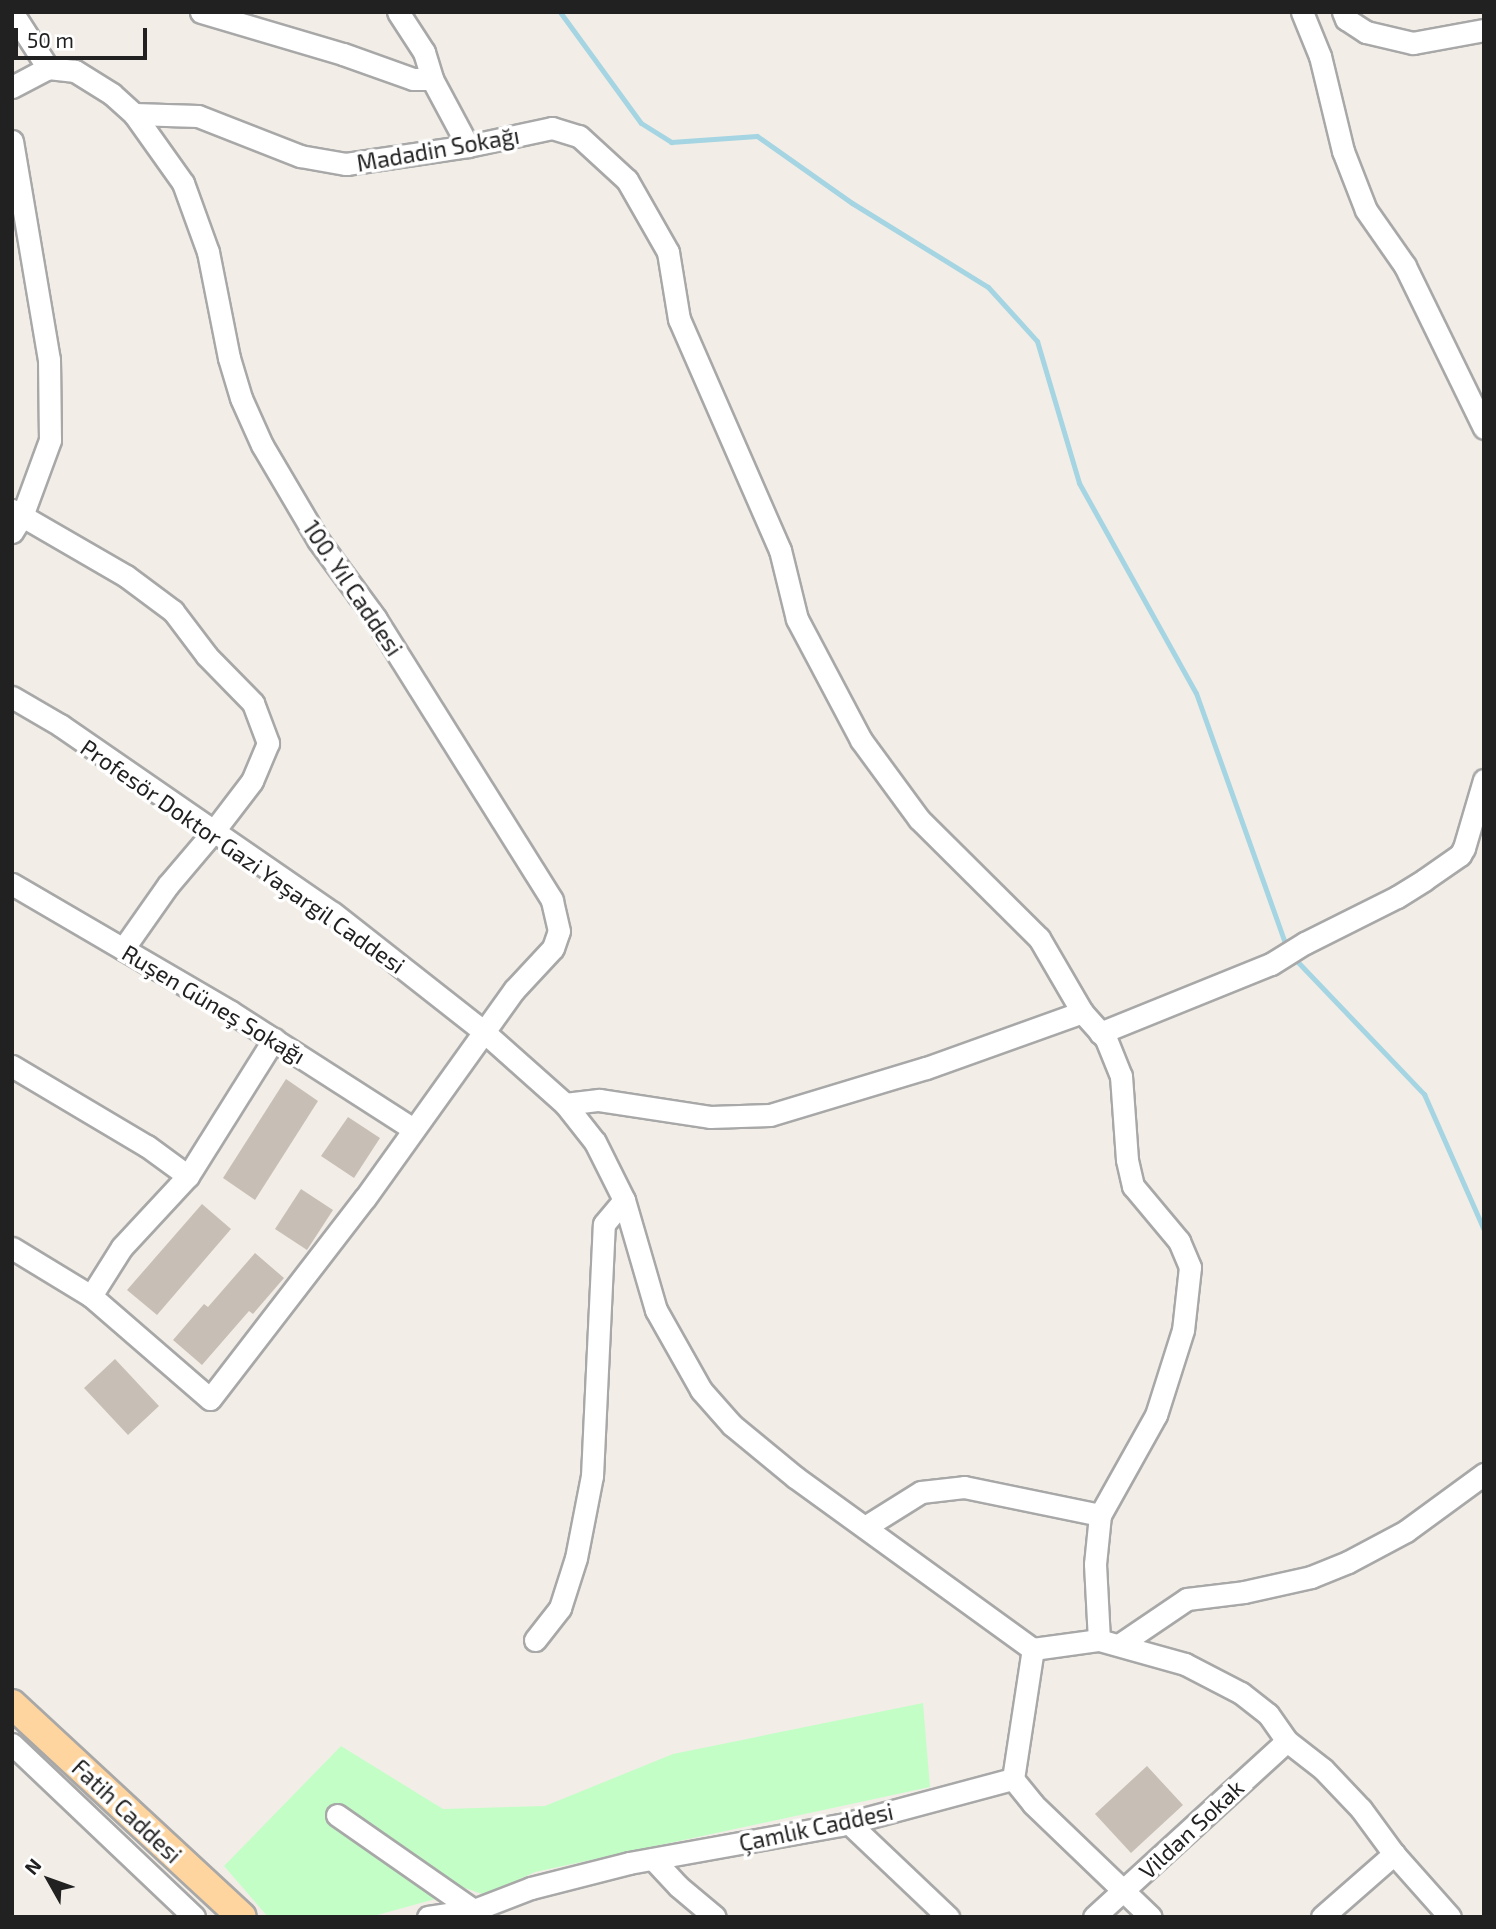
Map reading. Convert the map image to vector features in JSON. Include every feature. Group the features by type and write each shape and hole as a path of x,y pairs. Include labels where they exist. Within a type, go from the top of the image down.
{"main road":[{"name":"Fatih Caddesi","path":"12,1704 242,1917"}],"street":[{"path":"12,12 48,68"},
{"path":"201,12 343,54 413,79 432,79"},
{"path":"398,12 424,52 432,79 468,146"},
{"path":"1302,12 1320,56 1343,151 1366,210 1405,266 1484,428"},
{"path":"1343,12 1346,19 1366,32 1389,40 1413,43 1484,30"},
{"path":"12,87 48,68 75,71 112,94 134,114"},
{"name":"Madadin Sokağı","path":"134,114 198,116 300,156 346,164 468,146 552,128 579,135 627,180 668,252 679,319 780,550 797,619 861,740 919,820 1039,938 1082,1012"},
{"name":"100. Yıl Caddesi","path":"91,1296 210,1399 365,1198 412,1128 514,990 553,947 558,931 552,900 376,619 318,540 262,445 241,398 229,358 208,251 183,183 134,114"},
{"path":"12,141 49,359 50,440 16,519 127,576 173,611 207,656 253,703 268,743 251,781 214,832 168,885 123,949"},
{"name":"Profesör Doktor Gazi Yaşargil Caddesi","path":"12,697 60,725 333,913 483,1031 565,1104 595,1142 624,1200 656,1310 701,1390 732,1425 795,1477 1033,1649"},
{"path":"1100,1033 1272,964 1305,943 1397,897 1460,855 1484,780"},
{"name":"Ruşen Güneş Sokağı","path":"12,884 274,1039 412,1128"},
{"path":"565,1104 600,1100 710,1117 770,1115 926,1068 1082,1012 1100,1033 1121,1076 1126,1160 1133,1186 1179,1241 1190,1267 1183,1330 1156,1416 1100,1515 1095,1563 1109,1642"},
{"path":"12,1248 91,1296 122,1247 188,1176 274,1039"},
{"path":"12,1066 147,1146 188,1176"},
{"path":"534,1640 560,1608 576,1558 592,1476 604,1224 624,1200"},
{"path":"1109,1642 1187,1599 1244,1592 1311,1577 1348,1562 1406,1531 1484,1474"},
{"path":"865,1527 921,1492 964,1487 1100,1515"},
{"path":"1151,1917 1033,1804 1013,1779 1033,1649 1109,1642 1185,1664 1241,1693 1268,1714 1287,1741 1323,1769 1361,1809 1394,1854 1450,1917"},
{"name":"Vildan Sokak","path":"1094,1917 1287,1741"},
{"path":"12,1744 194,1917"},
{"name":"Çamlık Caddesi","path":"428,1917 478,1913 531,1888 653,1859 849,1823 1013,1779"},
{"path":"337,1815 478,1913"},
{"path":"849,1823 948,1917"},
{"path":"1322,1917 1394,1854"},
{"path":"653,1859 678,1886 715,1917"}],"green space":[{"path":"923,1703 930,1787 535,1872 485,1895 462,1887 439,1898 370,1917 268,1917 224,1866 341,1746 443,1809 545,1806 673,1754"}],"building":[{"path":"286,1079 318,1101 255,1200 223,1178"},
{"path":"348,1117 380,1138 354,1178 321,1156"},
{"path":"301,1189 333,1210 307,1250 275,1229"},
{"path":"202,1204 231,1229 157,1315 127,1290"},
{"path":"255,1253 284,1278 253,1314 249,1311 202,1365 173,1340 204,1304 208,1307"},
{"path":"115,1359 159,1406 128,1435 84,1388"},
{"path":"1147,1766 1183,1805 1131,1853 1095,1814"}],"waterway":[{"path":"560,12 641,123 671,142 757,136 852,203 988,287 1037,341 1079,483 1196,693 1287,949"},
{"path":"1293,957 1424,1094 1484,1230"}]}
